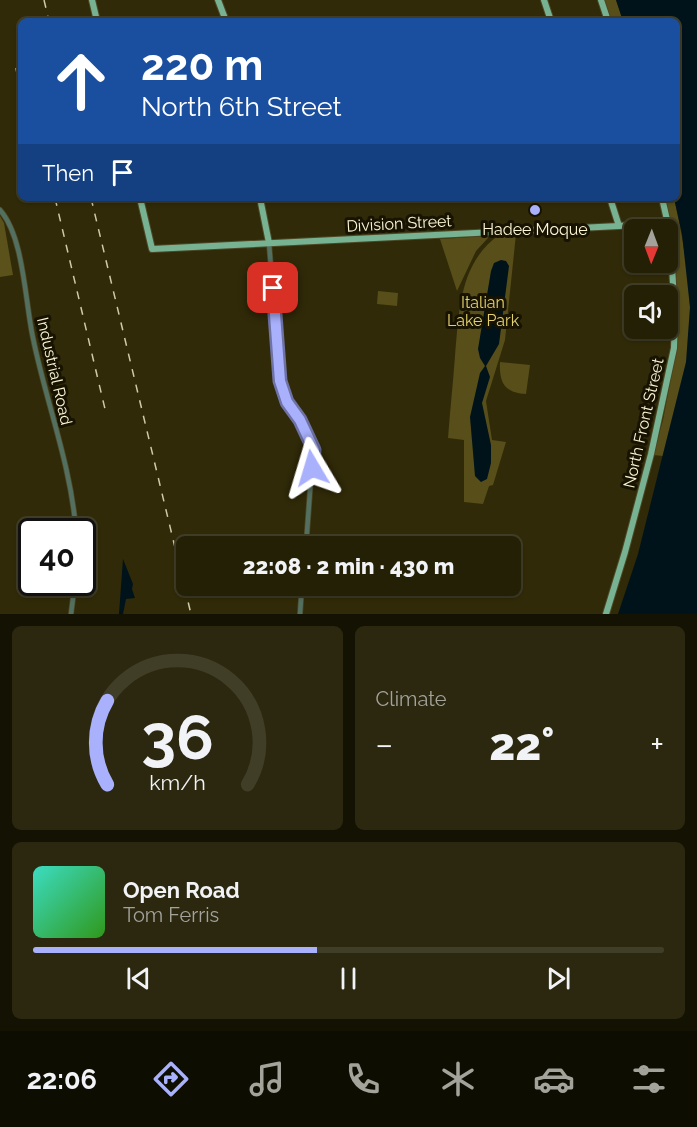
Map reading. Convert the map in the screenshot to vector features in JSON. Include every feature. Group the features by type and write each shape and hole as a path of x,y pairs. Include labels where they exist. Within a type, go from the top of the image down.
{"main road":[{"path":"92,0 97,18"},
{"path":"218,0 225,18"},
{"path":"544,0 550,18"},
{"path":"601,0 607,18"},
{"name":"Division Street","path":"141,201 152,249 624,226"},
{"path":"261,201 269,243"},
{"path":"610,201 619,226"},
{"name":"North Front Street","path":"663,201 667,219"},
{"name":"North Front Street","path":"606,614 651,454 672,364 675,327 671,273"}],"street":[{"name":"Industrial Road","path":"0,210 14,236 32,335 69,479 74,518"},
{"path":"269,243 280,381 287,402 300,420 314,450 307,536"},
{"path":"71,614 73,596"},
{"path":"300,614 301,596"}],"green space":[{"path":"603,0 616,0 622,18 609,18"},
{"path":"665,201 675,201 677,212 685,252 690,326 683,383 674,420 663,456 653,455 663,420 678,339 678,285 675,285 675,273 678,273 678,219 668,219"},
{"name":"Italian Lake Park","path":"516,234 505,340 486,401 492,440 506,442 493,485 489,486 483,504 464,502 464,440 448,438 456,340 463,290 476,260 486,246 499,235"},
{"path":"487,236 488,238 476,251 457,291 440,239"},
{"path":"378,291 398,293 397,306 377,304"},
{"path":"500,362 530,365 526,394 508,389 504,385"}],"shaded area":[{"path":"616,0 697,0 697,614 618,614 638,554 686,362 690,307 682,234 675,201 680,201 680,18 622,18"},
{"path":"0,216 4,223 13,275 0,277"},
{"path":"501,260 506,261 509,266 499,344 486,366 490,377 482,403 491,445 491,463 487,479 481,482 475,476 470,417 480,373 485,366 478,349 491,271 494,263"},
{"path":"123,559 133,584 135,598 126,599 123,614 119,614"}],"railway":[{"path":"44,0 48,18"},
{"path":"16,68 18,79"},
{"path":"56,201 105,409"},
{"path":"92,201 191,614"}],"place":[{"name":"Hadee Moque","path":"535,210"}],"route":[{"path":"273,288 280,381 287,402 300,420 314,450 312,468"}]}
